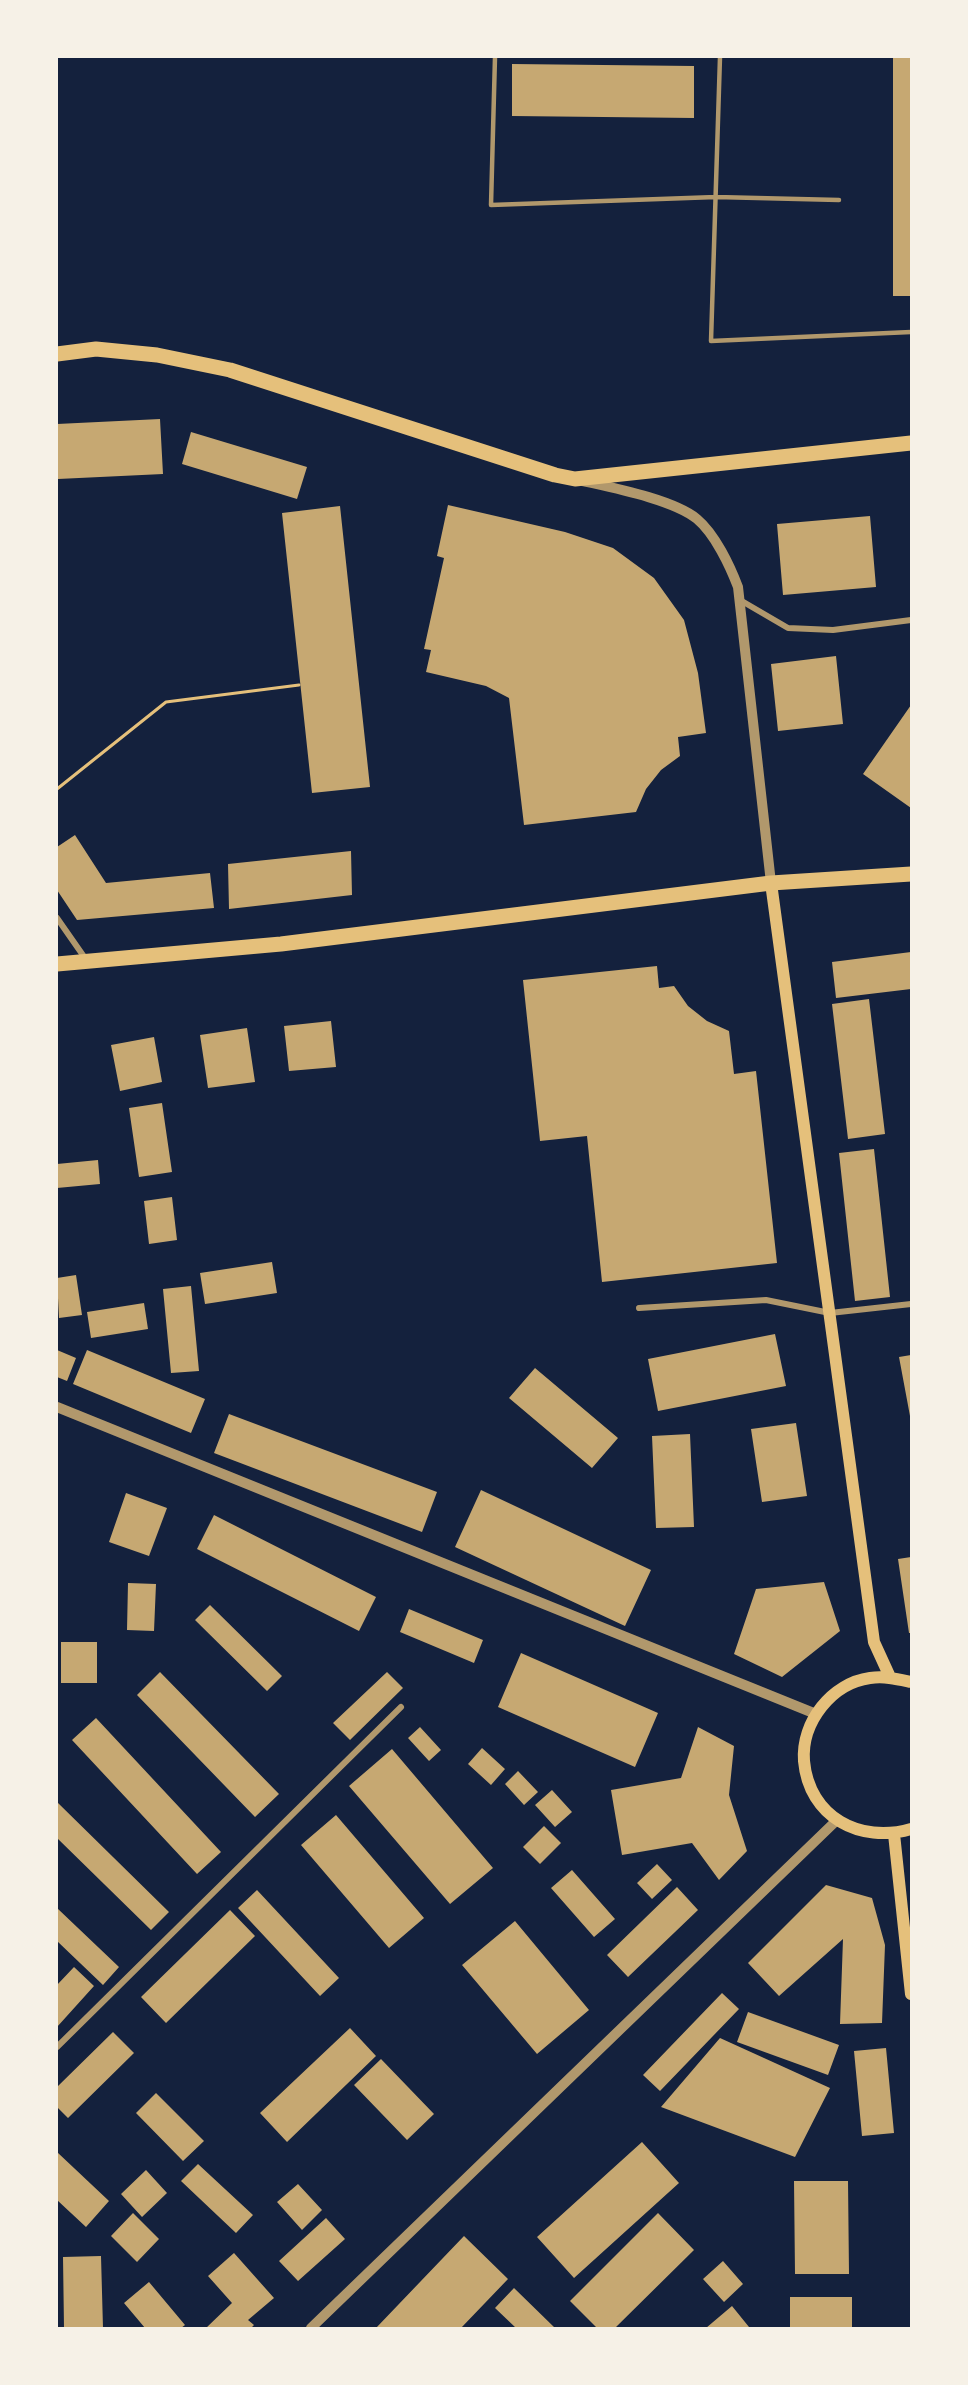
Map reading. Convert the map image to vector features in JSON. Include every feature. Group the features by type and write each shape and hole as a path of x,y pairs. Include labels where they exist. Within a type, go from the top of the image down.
{"main road":[{"path":"57,354 96,349 158,356 230,370 555,475 575,479 911,443"},
{"path":"57,964 281,944 771,883 911,874"},
{"path":"771,883 874,1642 890,1677"},
{"path":"911,1682 890,1677 869,1678 848,1685 830,1697 816,1714 807,1736 804,1759 809,1783 814,1793 820,1803 837,1820 864,1832 894,1834 911,1829"},
{"path":"894,1834 911,1994"}],"street":[{"path":"575,479 639,494 698,520 729,564 738,587 771,883"},
{"path":"739,599 788,628 833,630 911,620"},
{"path":"57,918 87,961"},
{"path":"639,1308 766,1300 830,1313 911,1304"},
{"path":"57,1407 816,1714"},
{"path":"57,2047 401,1707"},
{"path":"311,2328 837,1820"}],"lane":[{"path":"495,57 491,205 716,197 839,200"},
{"path":"720,57 711,341 911,332"}],"path":[{"path":"57,789 166,702 299,685"}],"building":[{"path":"893,57 911,57 911,296 893,296"},
{"path":"512,64 694,66 694,118 512,116"},
{"path":"160,419 163,474 58,479 57,424"},
{"path":"191,432 307,467 297,499 182,464"},
{"path":"448,505 565,532 613,548 654,578 684,620 698,673 706,733 678,737 680,756 661,770 646,789 636,812 524,825 509,698 486,686 426,672 431,650 424,649 444,558 437,556"},
{"path":"340,506 370,787 312,793 282,513"},
{"path":"870,516 876,587 783,595 777,524"},
{"path":"836,656 843,724 778,731 771,664"},
{"path":"911,705 911,808 863,774"},
{"path":"75,835 106,883 210,873 214,908 77,920 57,890 57,847"},
{"path":"351,851 352,895 229,909 228,864"},
{"path":"911,952 911,989 836,998 832,962"},
{"path":"657,966 659,988 674,986 688,1006 707,1021 729,1031 734,1074 756,1071 777,1263 602,1282 587,1136 540,1141 523,980"},
{"path":"869,999 885,1134 848,1139 832,1004"},
{"path":"331,1021 336,1067 289,1071 284,1026"},
{"path":"247,1028 255,1082 208,1088 200,1035"},
{"path":"154,1037 162,1082 120,1091 111,1045"},
{"path":"162,1103 172,1172 139,1177 129,1108"},
{"path":"874,1149 890,1297 855,1301 839,1153"},
{"path":"98,1160 100,1184 57,1188 57,1164"},
{"path":"172,1197 177,1240 149,1244 144,1201"},
{"path":"272,1262 277,1293 205,1304 200,1273"},
{"path":"76,1275 82,1315 59,1318 57,1278"},
{"path":"191,1286 199,1371 171,1373 163,1289"},
{"path":"144,1303 148,1329 91,1338 87,1312"},
{"path":"775,1334 786,1386 658,1411 648,1359"},
{"path":"57,1350 76,1358 67,1381 57,1377"},
{"path":"87,1350 205,1399 191,1433 73,1384"},
{"path":"911,1355 911,1416 910,1416 899,1357"},
{"path":"535,1368 618,1438 592,1468 509,1398"},
{"path":"229,1414 437,1492 422,1532 214,1453"},
{"path":"796,1423 807,1496 762,1502 751,1429"},
{"path":"690,1434 694,1527 656,1528 652,1436"},
{"path":"481,1490 651,1570 625,1626 455,1547"},
{"path":"126,1493 167,1508 149,1556 109,1542"},
{"path":"214,1515 376,1597 359,1631 197,1549"},
{"path":"911,1557 911,1633 909,1633 898,1559"},
{"path":"824,1582 840,1631 782,1677 734,1654 756,1589"},
{"path":"128,1583 156,1584 154,1631 127,1630"},
{"path":"210,1605 282,1676 267,1691 195,1620"},
{"path":"409,1609 483,1640 474,1663 400,1632"},
{"path":"61,1642 97,1642 97,1683 61,1683"},
{"path":"521,1653 658,1713 635,1767 498,1707"},
{"path":"160,1672 279,1794 255,1817 137,1695"},
{"path":"387,1672 403,1688 350,1740 333,1723"},
{"path":"96,1718 221,1852 197,1874 72,1740"},
{"path":"420,1727 441,1750 429,1761 408,1738"},
{"path":"698,1727 734,1746 729,1795 747,1851 719,1880 692,1843 622,1855 611,1790 681,1778"},
{"path":"482,1748 505,1769 491,1785 468,1764"},
{"path":"392,1749 493,1868 450,1904 349,1786"},
{"path":"518,1771 538,1792 524,1805 505,1784"},
{"path":"552,1790 572,1812 555,1827 535,1805"},
{"path":"57,1802 169,1912 151,1930 57,1838"},
{"path":"336,1815 424,1918 389,1948 301,1845"},
{"path":"544,1826 561,1843 540,1864 523,1847"},
{"path":"657,1864 672,1880 652,1899 637,1883"},
{"path":"572,1870 615,1919 594,1937 551,1888"},
{"path":"826,1885 872,1898 885,1945 882,2023 840,2024 843,1939 779,1996 748,1963"},
{"path":"677,1887 698,1910 628,1977 607,1955"},
{"path":"257,1890 339,1978 320,1996 238,1908"},
{"path":"57,1908 119,1967 103,1985 57,1941"},
{"path":"230,1910 255,1936 166,2023 141,1997"},
{"path":"515,1921 589,2010 537,2054 462,1965"},
{"path":"74,1967 94,1986 57,2027 57,1985"},
{"path":"722,1993 739,2009 660,2091 643,2075"},
{"path":"748,2012 839,2045 828,2075 737,2042"},
{"path":"350,2028 376,2056 287,2142 260,2113"},
{"path":"113,2032 134,2053 68,2118 57,2107 57,2087"},
{"path":"720,2038 830,2088 795,2157 661,2107"},
{"path":"886,2048 894,2133 862,2136 854,2051"},
{"path":"381,2059 434,2114 407,2140 354,2085"},
{"path":"156,2093 204,2141 183,2161 136,2113"},
{"path":"642,2142 679,2183 574,2278 537,2237"},
{"path":"57,2152 109,2201 86,2227 57,2200"},
{"path":"198,2164 253,2215 236,2233 181,2181"},
{"path":"146,2170 167,2193 142,2217 121,2194"},
{"path":"794,2181 848,2181 849,2274 795,2274"},
{"path":"298,2184 322,2210 302,2230 277,2202"},
{"path":"133,2213 159,2239 137,2262 111,2236"},
{"path":"658,2213 694,2250 615,2328 597,2328 570,2301"},
{"path":"326,2218 345,2239 298,2281 279,2261"},
{"path":"464,2236 508,2279 461,2328 376,2328"},
{"path":"234,2253 274,2298 248,2320 254,2325 251,2328 206,2328 232,2303 208,2276"},
{"path":"101,2256 103,2328 64,2328 63,2257"},
{"path":"723,2261 743,2284 724,2302 703,2279"},
{"path":"149,2282 185,2325 181,2328 145,2328 124,2303"},
{"path":"514,2288 555,2328 516,2328 495,2308"},
{"path":"790,2297 852,2297 852,2328 790,2328"},
{"path":"732,2306 749,2327 706,2328"}]}
